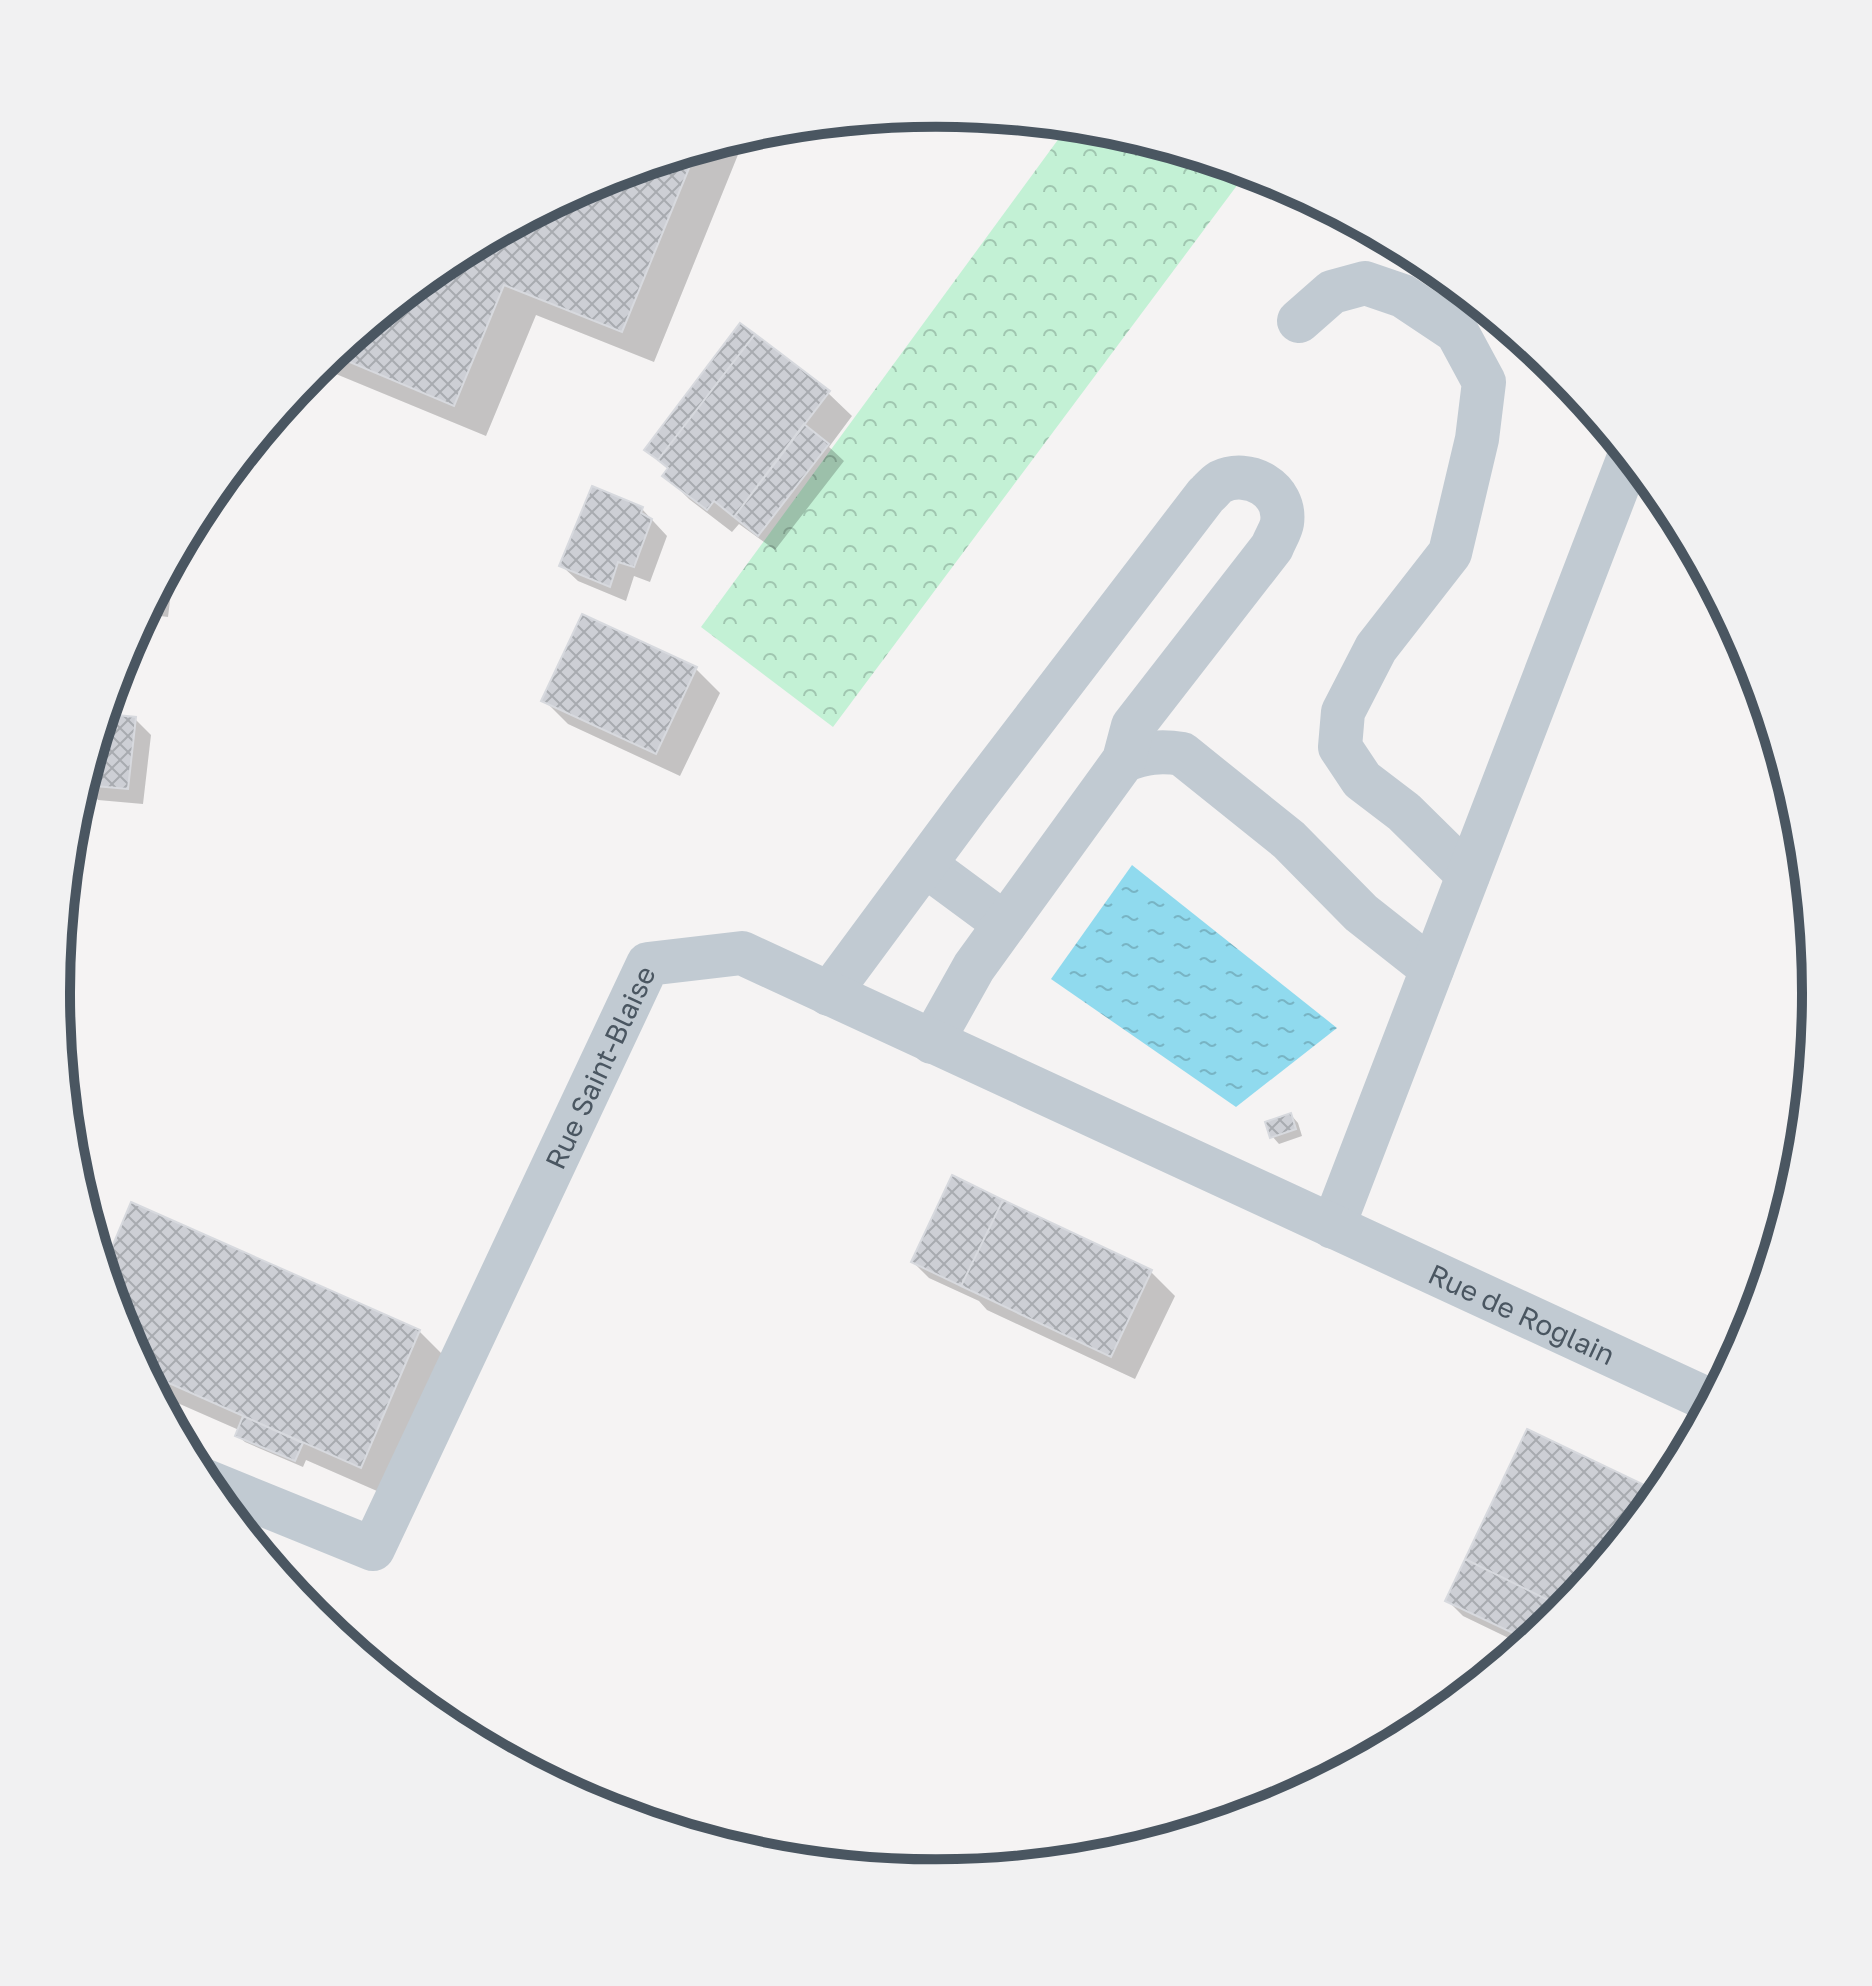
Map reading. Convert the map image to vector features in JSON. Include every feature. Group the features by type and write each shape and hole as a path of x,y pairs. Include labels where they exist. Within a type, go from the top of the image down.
{"street":[{"path":"1299,321 1332,292 1365,283 1403,296 1457,332 1484,382 1477,439 1450,553 1376,648 1343,712 1340,747 1362,780 1404,812 1468,875"},
{"path":"1333,1227 1625,468"},
{"path":"829,994 1206,495 1221,482 1255,479 1270,488 1279,501 1282,522 1272,547 1133,726 1124,760 1005,924 954,999 932,1042"},
{"path":"1124,760 1148,752 1182,754 1289,840 1361,913 1432,969"},
{"path":"925,865 1005,924"},
{"name":"Rue Saint-Blaise","path":"227,1490 373,1549 648,964 742,953 1333,1227"},
{"name":"Rue de Roglain","path":"1333,1227 1702,1397"}],"green space":[{"path":"1061,136 1160,157 1239,182 833,727 701,627"}],"water":[{"path":"1132,865 1337,1028 1236,1107 1051,979"}],"building":[{"path":"691,163 622,332 504,285 454,406 346,360 409,306 503,243 605,193"},
{"path":"740,323 755,334 658,460 644,450"},
{"path":"755,334 830,391 734,517 714,501 707,510 662,476 668,468 658,460"},
{"path":"804,424 829,444 758,536 734,517"},
{"path":"592,486 643,507 641,513 652,519 634,567 618,562 610,587 559,566"},
{"path":"582,614 697,667 656,754 541,701"},
{"path":"116,715 136,717 128,789 96,786"},
{"path":"1291,1113 1296,1129 1270,1138 1265,1122"},
{"path":"952,1175 1003,1200 961,1286 911,1262"},
{"path":"1003,1200 1152,1270 1111,1357 961,1286"},
{"path":"131,1202 420,1330 361,1468 161,1380 136,1324 110,1251"},
{"path":"243,1416 303,1443 295,1461 235,1436"},
{"path":"1527,1429 1647,1486 1587,1564 1551,1602 1465,1559"},
{"path":"1465,1559 1551,1602 1517,1635 1445,1601"}]}
